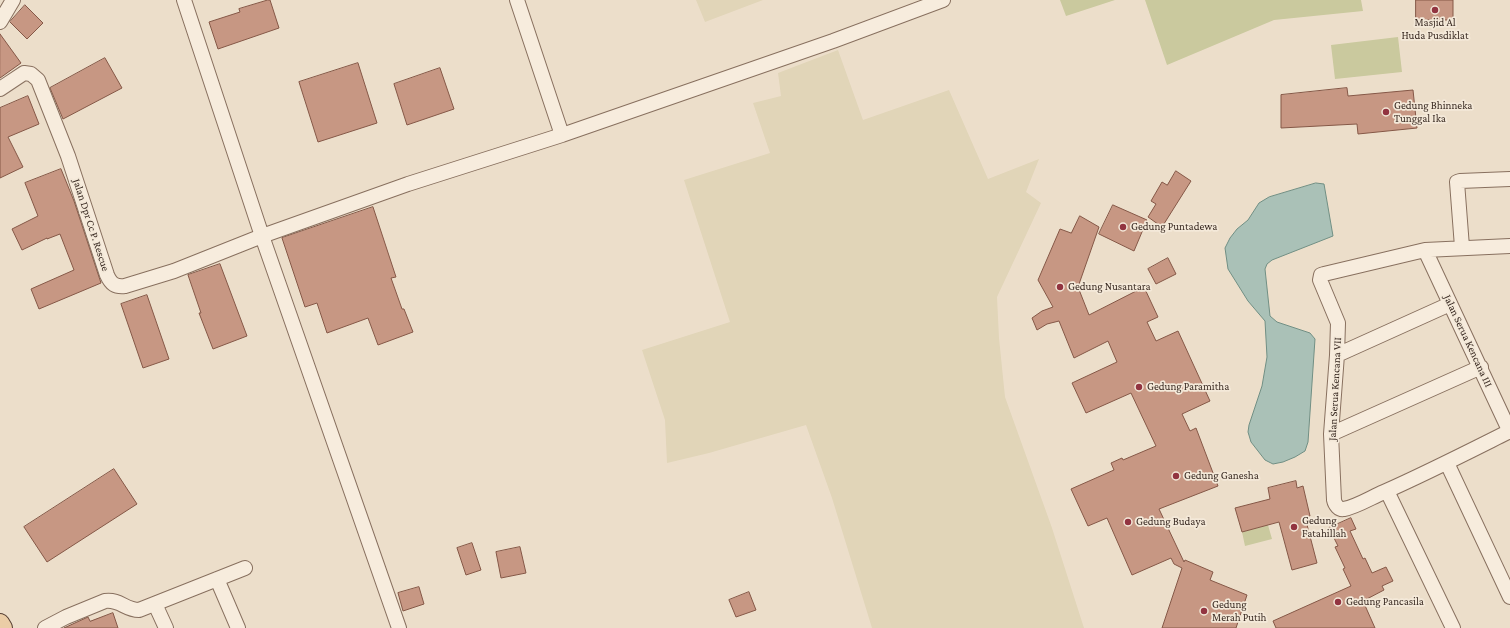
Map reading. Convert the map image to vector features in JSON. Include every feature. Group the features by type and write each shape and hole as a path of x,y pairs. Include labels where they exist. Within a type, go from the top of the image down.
{"main road":[{"path":"0,623 3,628"}],"street":[{"path":"0,22 13,0"},
{"path":"184,0 262,236 398,628"},
{"path":"517,0 562,134"},
{"path":"262,236 408,184 562,134 834,41 943,0"},
{"name":"Jalan Dpr Cc P. Rescue","path":"0,89 24,73 31,74 38,80 68,156 106,275 110,283 117,286 125,286 174,271 262,236"},
{"path":"1462,247 1457,182 1460,180 1510,179"},
{"name":"Jalan Serua Kencana VII","path":"1510,246 1462,247 1425,250 1324,274 1321,276 1320,280 1338,323 1331,434 1335,504 1343,509 1387,491 1510,431"},
{"name":"Jalan Serua Kencana III","path":"1425,250 1510,431"},
{"path":"1337,355 1450,304"},
{"path":"1331,434 1480,367"},
{"path":"1447,463 1510,598"},
{"path":"1387,491 1453,628"},
{"path":"45,628 66,617 105,601 116,601 135,610 139,610 245,568"},
{"path":"217,580 238,628"},
{"path":"155,604 166,628"}],"shaded area":[{"path":"696,0 763,0 705,22"},
{"path":"838,50 863,120 949,90 988,179 1039,159 1026,192 1041,203 997,297 999,338 1005,397 1052,528 1084,628 872,628 832,498 806,425 709,453 667,463 665,420 642,350 730,322 684,180 770,153 753,103 781,96 778,73"},
{"path":"1316,183 1324,184 1333,236 1272,260 1267,264 1265,269 1270,316 1277,322 1310,333 1315,339 1308,442 1305,451 1283,462 1273,464 1265,460 1251,442 1248,432 1262,386 1267,357 1265,321 1248,301 1228,269 1225,248 1230,238 1237,229 1248,220 1259,203 1269,197"}],"green space":[{"path":"1060,0 1115,0 1066,16"},
{"path":"1145,0 1361,0 1363,11 1274,20 1167,65"},
{"path":"1398,37 1402,72 1335,79 1331,45"},
{"path":"1268,525 1272,539 1245,546 1242,532"}],"building":[{"path":"270,0 279,28 218,49 209,22 240,12 239,9"},
{"name":"Masjid Al Huda Pusdiklat","path":"1416,0 1453,0 1453,20 1416,20"},
{"path":"25,5 43,23 27,39 10,22"},
{"path":"0,34 21,63 0,78"},
{"path":"105,58 122,88 63,119 50,88"},
{"path":"358,63 377,123 318,142 299,82"},
{"path":"440,68 454,109 407,125 394,84"},
{"path":"1347,88 1348,96 1413,90 1417,128 1358,134 1357,124 1281,128 1281,95"},
{"path":"28,96 39,124 8,137 23,167 0,178 0,108"},
{"path":"61,169 74,201 101,283 39,309 31,289 74,270 60,234 47,238 22,250 12,229 38,216 25,183"},
{"path":"1176,171 1191,181 1162,227 1148,217 1156,204 1151,201 1162,182 1167,185"},
{"name":"Gedung Puntadewa","path":"1113,205 1147,220 1134,251 1099,234"},
{"path":"373,207 396,277 391,278 402,309 404,309 413,332 378,345 368,318 327,333 317,303 305,307 282,238"},
{"path":"1080,216 1099,227 1078,287 1089,315 1144,287 1158,317 1147,322 1156,341 1178,331 1210,401 1182,414 1190,431 1196,428 1218,486 1159,509 1184,562 1185,560 1213,572 1210,580 1247,595 1236,628 1162,628 1182,568 1174,564 1171,558 1132,575 1107,518 1088,526 1071,489 1114,470 1111,463 1122,458 1123,460 1156,446 1131,393 1086,413 1072,383 1117,362 1108,341 1074,358 1059,321 1047,324 1037,330 1032,318 1042,311 1053,307 1038,280 1060,229 1071,233"},
{"path":"1168,258 1176,274 1156,284 1148,269"},
{"path":"220,264 247,336 213,349 199,313 201,313 188,275"},
{"path":"147,295 169,359 143,368 121,304"},
{"path":"114,469 137,504 47,562 24,527"},
{"name":"Gedung Fatahillah","path":"1296,481 1297,488 1303,486 1310,516 1305,517 1317,563 1292,570 1279,522 1242,532 1235,508 1270,499 1268,488"},
{"path":"1351,518 1356,529 1350,531 1363,559 1365,558 1372,573 1386,567 1393,581 1382,586 1384,590 1363,601 1375,628 1276,628 1273,621 1351,586 1343,569 1345,568 1335,547 1338,546 1329,528"},
{"path":"472,543 481,570 466,575 457,548"},
{"path":"520,547 526,573 501,578 496,552"},
{"path":"419,587 424,604 403,611 398,593"},
{"path":"749,592 756,610 736,617 729,600"},
{"path":"113,613 118,628 64,628 88,617 90,621"}],"place":[{"name":"Masjid Al Huda Pusdiklat","path":"1435,10"},
{"name":"Gedung Bhinneka Tunggal Ika","path":"1386,112"},
{"name":"Gedung Puntadewa","path":"1123,227"},
{"name":"Gedung Nusantara","path":"1060,287"},
{"name":"Gedung Paramitha","path":"1139,387"},
{"name":"Gedung Ganesha","path":"1176,476"},
{"name":"Gedung Budaya","path":"1128,522"},
{"name":"Gedung Fatahillah","path":"1294,527"},
{"name":"Gedung Pancasila","path":"1338,602"},
{"name":"Gedung Merah Putih","path":"1204,611"}]}
